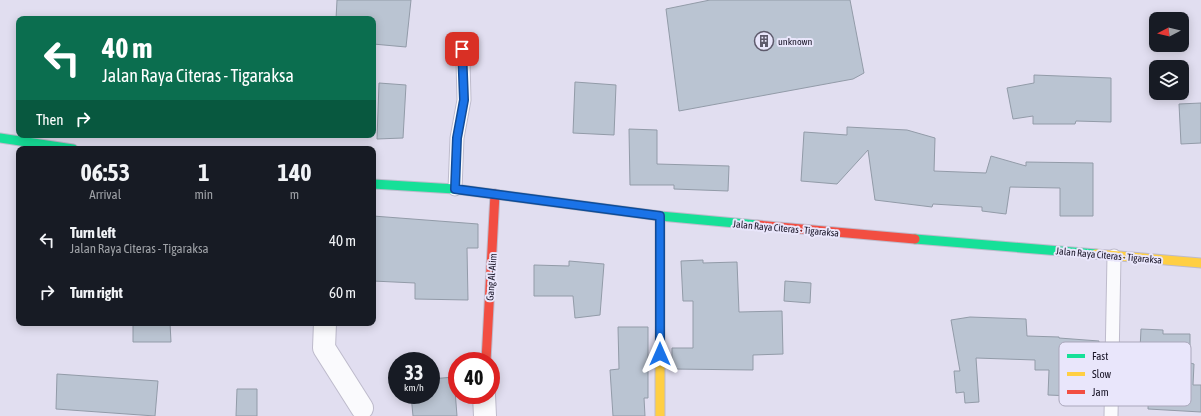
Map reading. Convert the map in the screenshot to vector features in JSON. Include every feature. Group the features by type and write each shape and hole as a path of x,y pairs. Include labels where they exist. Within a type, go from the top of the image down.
{"main road":[{"path":"0,138 53,146"},
{"name":"Jalan Raya Citeras - Tigaraksa","path":"376,184 455,189 660,216 1201,263"},
{"name":"Gang Al-Alim","path":"486,352 495,194"},
{"path":"660,216 660,416"}],"street":[{"path":"325,326 324,348 362,408"},
{"path":"484,404 485,416"}],"lane":[{"path":"455,189 457,138 464,100 464,61 460,40"},
{"path":"1112,342 1114,256"},
{"path":"1111,406 1111,416"}],"building":[{"path":"337,0 411,0 406,47 376,44 376,16 336,16"},
{"name":"unknown","path":"710,0 850,0 864,73 853,79 679,111 666,9"},
{"path":"1034,75 1111,78 1111,122 1076,121 1075,124 1033,124 1033,116 1013,119 1007,88 1034,83"},
{"path":"575,82 616,85 614,135 573,133"},
{"path":"379,83 406,85 403,138 377,139"},
{"path":"1201,103 1201,143 1181,144 1179,104"},
{"path":"847,127 907,130 935,138 934,171 986,173 991,156 1026,166 1026,162 1093,163 1093,216 1060,216 1060,188 1010,187 1006,214 982,211 982,207 933,204 932,207 875,200 868,150 837,184 801,181 804,132 847,135"},
{"path":"629,129 657,130 657,164 729,166 728,191 674,189 674,185 630,185"},
{"path":"376,216 478,224 478,248 467,248 468,300 415,299 415,283 376,281"},
{"path":"703,260 703,263 737,262 739,312 782,311 783,354 753,355 753,370 672,369 672,348 693,348 693,301 683,301 681,261"},
{"path":"569,261 604,264 600,315 575,318 573,296 534,296 534,265 569,266"},
{"path":"785,281 811,283 810,303 784,301"},
{"path":"970,317 1026,319 1027,336 1059,337 1099,342 1059,342 1059,395 1048,395 1049,370 1035,370 1035,360 976,358 979,402 965,403 964,392 956,393 954,371 960,371 951,320"},
{"path":"133,326 170,326 171,342 133,342"},
{"path":"618,327 648,327 648,398 644,398 645,416 613,416 610,370 619,369"},
{"path":"1141,329 1163,330 1163,334 1190,334 1190,342 1140,342"},
{"path":"1191,363 1194,364 1193,385 1201,385 1201,412 1148,409 1148,406 1191,406"},
{"path":"57,374 158,381 155,416 56,409"},
{"path":"440,378 448,378 448,404 456,404 457,416 413,416 412,404 440,404"},
{"path":"237,389 257,389 257,416 236,416"}],"traffic: fast":[{"path":"0,138 53,146"},
{"path":"376,184 455,189 660,216 757,225"},
{"path":"915,239 1096,254"}],"traffic: slow":[{"path":"660,216 660,416"},
{"path":"1096,254 1201,263"}],"traffic: jam":[{"path":"486,352 495,194"},
{"path":"757,225 915,239"}],"place":[{"name":"unknown","path":"764,41"}],"route":[{"path":"462,49 464,61 464,100 457,138 455,189 660,216 660,354"}]}
